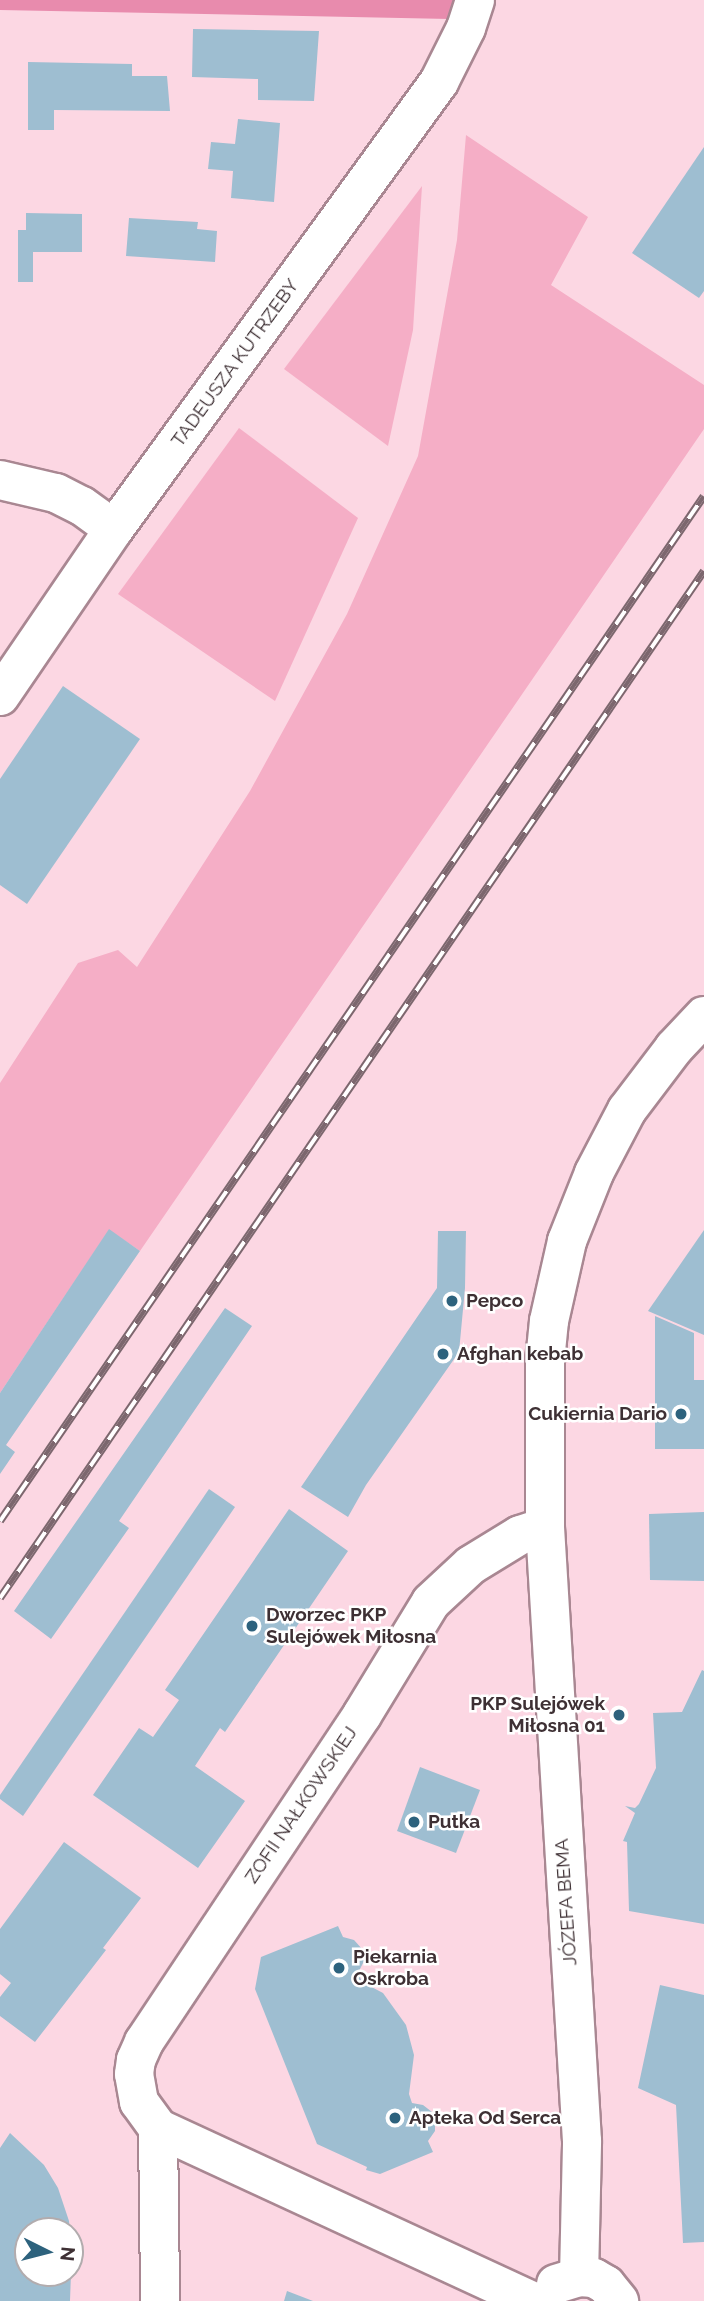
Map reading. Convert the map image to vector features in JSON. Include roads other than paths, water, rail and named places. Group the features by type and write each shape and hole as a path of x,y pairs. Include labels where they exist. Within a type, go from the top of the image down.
{"street":[{"name":"TADEUSZA KUTRZEBY","path":"0,696 114,529 439,82 470,14"},
{"path":"0,480 56,493 82,506 114,529"},
{"name":"JÓZEFA BEMA","path":"579,2277 582,2141 545,1527 545,1361 549,1321 567,1241 594,1173 627,1110 674,1048 704,1016"},
{"name":"ZOFII NAŁKOWSKIEJ","path":"158,2128 145,2113 135,2090 136,2060 144,2042 362,1715 431,1602 471,1565 520,1535 545,1527"},
{"path":"160,2301 158,2128 532,2301"},
{"path":"541,2301 555,2284 579,2277 594,2278 607,2285 619,2301"}],"railway":[{"path":"0,1521 704,496"},
{"path":"0,1598 704,571"}],"place":[{"name":"Pepco","path":"452,1301"},
{"name":"Afghan kebab","path":"443,1354"},
{"name":"Cukiernia Dario","path":"681,1414"},
{"name":"Dworzec PKP Sulejówek Miłosna","path":"252,1626"},
{"name":"PKP Sulejówek Miłosna 01","path":"619,1715"},
{"name":"Putka","path":"414,1822"},
{"name":"Piekarnia Oskroba","path":"339,1968"},
{"name":"Apteka Od Serca","path":"395,2118"}]}
